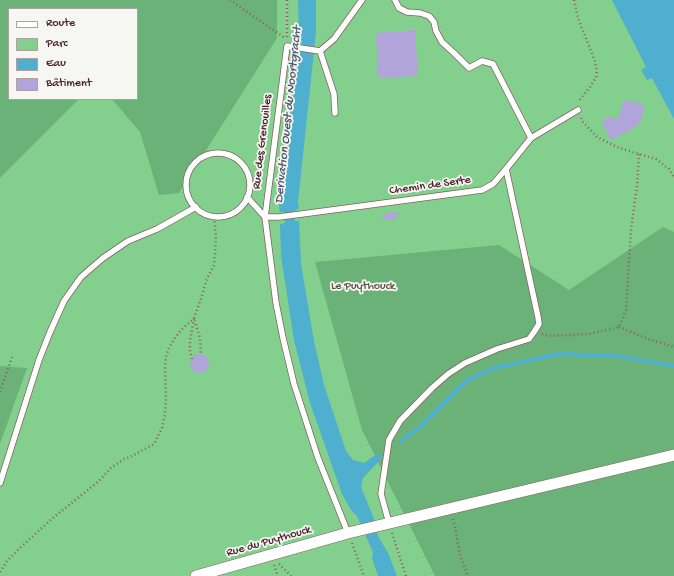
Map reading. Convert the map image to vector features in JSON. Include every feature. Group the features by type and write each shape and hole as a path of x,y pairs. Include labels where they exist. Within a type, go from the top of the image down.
{"street":[{"name":"Rue du Puythouck","path":"196,576 352,532 674,455"}],"lane":[{"path":"335,113 334,94 319,51 334,39 362,0"},
{"path":"395,0 400,8 407,12 420,13 429,16 434,22 436,31 442,42 469,68 482,61 493,64 531,138"},
{"name":"Rue des Grenouilles","path":"319,51 287,46 265,217 278,310 294,384 318,458 352,532"},
{"name":"Chemin de Serte","path":"265,217 279,217 482,190 493,184 531,138 578,110"},
{"path":"217,153 228,154 237,159 249,176 250,187 247,197 242,206 234,212 224,216 214,216 204,213 196,207 190,199 187,189 187,178 194,164 202,157 217,153"},
{"path":"384,524 381,494 389,440 400,421 448,374 465,363 497,349 529,338 538,324 538,317 506,169"},
{"path":"247,197 265,217"},
{"path":"0,483 39,360 50,332 64,301 81,277 103,258 128,241 157,229 196,207"}],"path":[{"path":"230,0 287,40 287,0"},
{"path":"574,0 578,18 592,51 597,70 596,77 590,87 578,101 578,110 582,121 597,137 619,148 656,159 669,169 674,176"},
{"path":"620,327 626,310 631,230 637,186 639,154"},
{"path":"192,359 190,352 190,341 194,318 206,281 214,265 216,239 214,216"},
{"path":"194,318 200,338 200,354"},
{"path":"0,572 7,561 22,546 60,512 99,481 111,468 124,459 154,444 160,432 165,414 166,357 174,339 194,318"},
{"path":"534,332 549,336 589,334 620,327 648,339 674,347"},
{"path":"0,392 13,354"},
{"path":"449,509 456,527 460,555 468,576"},
{"path":"384,524 406,576"},
{"path":"352,532 364,576"}],"green space":[{"name":"Le Puythouck","path":"0,0 674,0 674,576 0,576"},
{"path":"0,0 277,0 277,38 179,193 159,195 140,132 113,100 138,100 138,8 8,8 8,100 78,100 0,178"},
{"path":"663,227 674,232 674,576 435,576 362,430 315,262 499,245 569,290"},
{"path":"0,366 27,368 0,444"}],"water":[{"path":"298,0 316,0 316,32 298,202 299,208 293,212 295,221 299,221 301,264 314,341 324,385 346,451 353,460 364,463 380,452 381,459 363,478 361,487 374,519 378,536 388,553 397,576 378,576 372,558 373,552 357,516 351,510 342,494 310,403 294,340 281,256 280,224 285,223 284,212 280,212 279,208 298,55 300,55 302,44 302,40 299,39"},
{"path":"612,0 674,0 674,119 652,78 647,80 641,70 646,67"}],"building":[{"path":"415,30 418,76 378,78 376,33"},
{"path":"627,100 642,104 644,108 640,123 636,125 636,127 611,140 601,121 612,116 614,119 619,117 623,102"},
{"path":"398,212 395,219 382,220 386,213"},
{"path":"204,354 210,363 205,372 195,373 189,364 194,355"}],"waterway":[{"path":"401,441 421,426 466,381 494,368 558,354 617,356 674,366"}],"water label":[{"name":"Derivation Ouest du Noortgracht","path":"289,115"}]}
